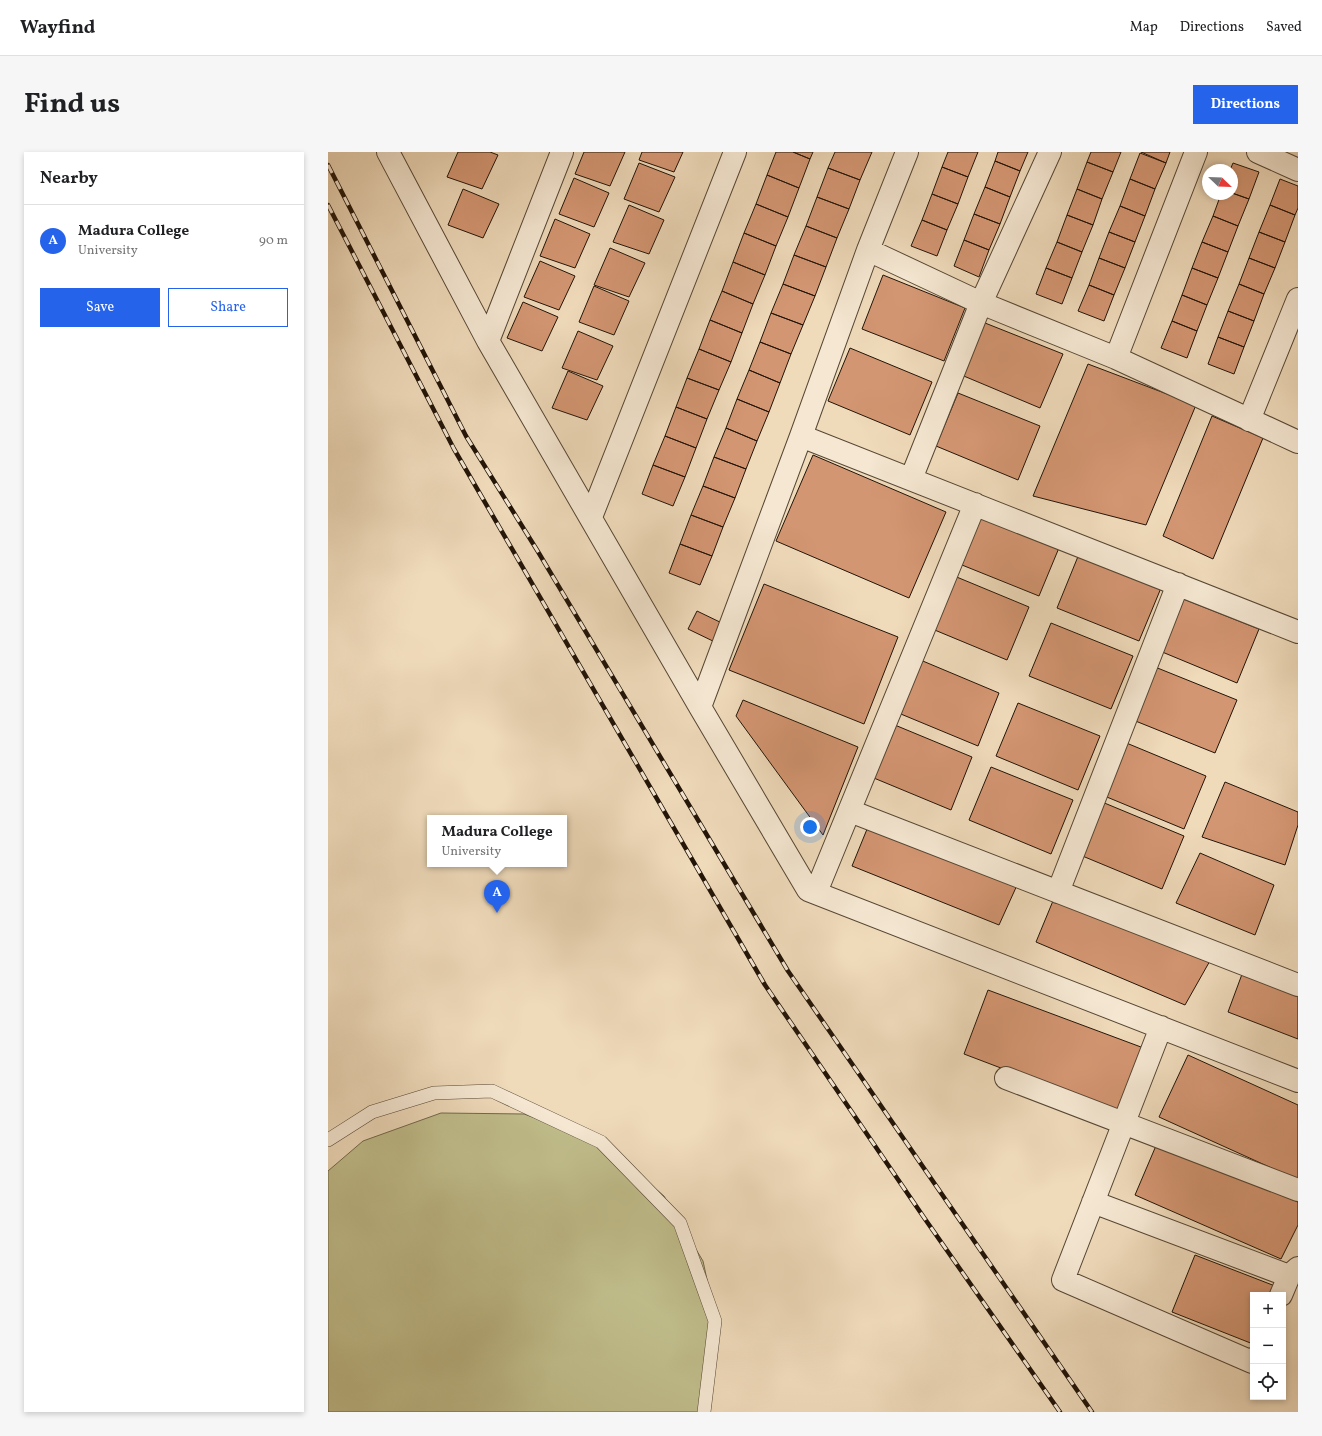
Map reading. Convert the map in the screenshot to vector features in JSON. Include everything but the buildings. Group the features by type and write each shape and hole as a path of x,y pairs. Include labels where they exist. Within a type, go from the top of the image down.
{"street":[{"path":"388,152 488,341 808,890 1298,1081"},
{"path":"488,341 562,152"},
{"path":"591,517 735,152"},
{"path":"700,707 801,436 868,250 907,152"},
{"path":"911,479 981,303 1050,152"},
{"path":"1116,358 1196,152"},
{"path":"1258,152 1298,170"},
{"path":"868,250 981,303 1116,358 1298,442"},
{"path":"1249,420 1298,299"},
{"path":"801,436 1298,632"},
{"path":"816,892 975,504"},
{"path":"1058,892 1178,584"},
{"path":"850,811 1298,985"},
{"path":"1161,1028 1063,1280 1250,1361"},
{"path":"1006,1078 1298,1190"},
{"path":"1093,1202 1289,1280"}],"lane":[{"path":"328,1140 372,1112 434,1093 492,1091 601,1142 680,1223 715,1321 704,1412"}],"shaded area":[{"path":"441,1113 524,1114 601,1142 664,1196 703,1261 719,1335 710,1412 328,1412 328,1171 363,1141"}],"railway":[{"path":"328,165 466,436 537,550 788,971 1092,1412"},
{"path":"328,205 454,449 765,985 925,1219 1060,1412"}],"place":[{"name":"Madura College","path":"497,913"}]}
